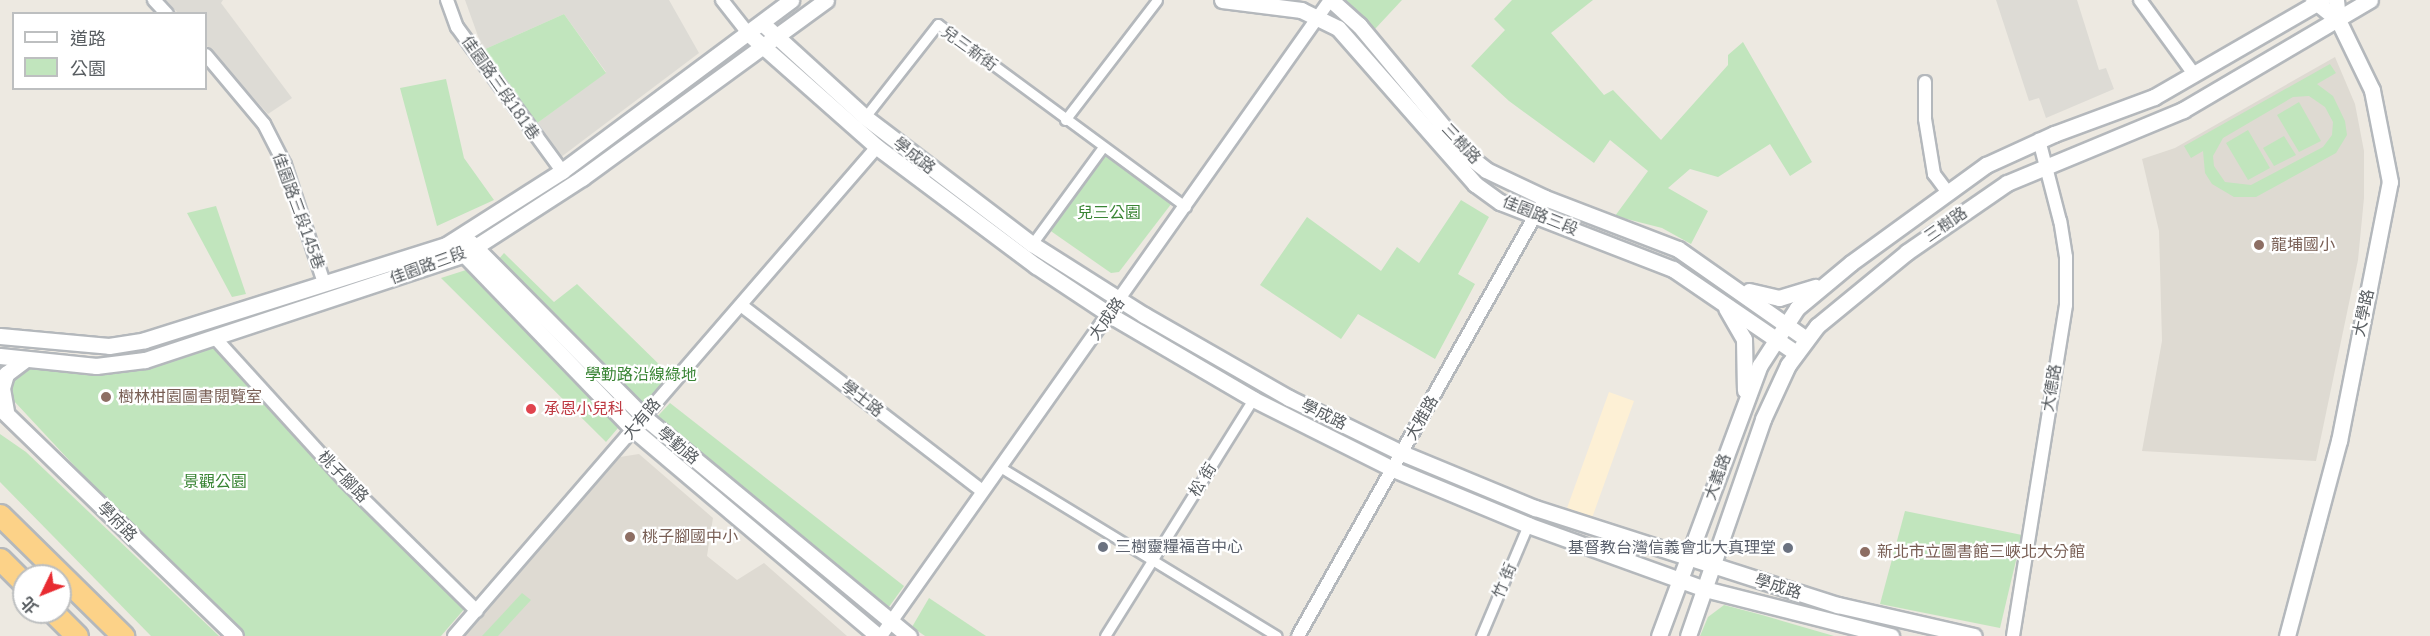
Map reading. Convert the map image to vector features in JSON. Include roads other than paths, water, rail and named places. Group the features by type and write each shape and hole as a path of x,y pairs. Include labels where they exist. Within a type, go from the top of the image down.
{"highway":[{"path":"0,515 123,636"},
{"path":"0,559 12,571"},
{"path":"65,624 77,636"}],"street":[{"path":"154,0 165,12"},
{"name":"佳園路三段181巷","path":"447,0 457,27 469,45 562,171"},
{"name":"學成路","path":"722,0 748,33 770,44 1032,244 1120,301 1289,398 1402,453 1535,508 1712,567 1838,605 1974,636"},
{"name":"佳園路三段","path":"0,356 96,366 145,360 470,252 592,172 770,44 826,0"},
{"path":"1065,120 1157,0"},
{"name":"佳園路三段","path":"1222,0 1300,10 1318,17 1347,34 1475,184 1500,202 1645,255 1716,297 1796,353"},
{"name":"大成路","path":"883,632 1120,301 1330,0"},
{"name":"三樹路","path":"1330,0 1359,25 1467,155 1509,184 1665,242 1786,323 1806,339 1907,252 2007,183 2182,110 2370,0"},
{"path":"2140,0 2194,74"},
{"path":"2336,0 2338,20"},
{"name":"佳園路三段","path":"0,336 109,346 145,340 458,239 562,171 789,1"},
{"name":"三樹路","path":"1786,323 1851,263 1947,191 1986,165 2039,140 2154,97 2317,1"},
{"name":"大學路","path":"2287,636 2339,441 2390,182 2372,90 2338,20 2317,1"},
{"name":"學成路","path":"762,23 770,44 877,147 1036,266 1110,315 1253,399 1393,470 1528,525 1705,589 1863,633 1891,636"},
{"name":"兒三新街","path":"865,117 938,24 1065,120 1186,207"},
{"name":"佳園路三段145巷","path":"207,57 264,124 285,165 324,283"},
{"path":"1925,82 1925,119 1934,174 1947,191"},
{"path":"2086,121 2096,145"},
{"name":"大德路","path":"2013,636 2066,304 2066,257 2039,140"},
{"name":"大有路","path":"454,636 742,306 877,147"},
{"path":"1032,244 1103,147"},
{"name":"大雅路","path":"1298,636 1545,198"},
{"name":"學勤路","path":"458,239 633,429 883,632 909,636"},
{"name":"學勤路","path":"470,252 644,417 883,632"},
{"path":"1714,274 1760,296 1779,298 1805,293 1851,263"},
{"path":"1716,297 1732,315 1744,339 1746,382 1741,413"},
{"name":"學士路","path":"742,306 982,491"},
{"name":"大義路","path":"1659,636 1741,413 1775,338 1786,323"},
{"name":"桃子腳路","path":"215,338 345,481 477,611"},
{"name":"大義路","path":"1688,636 1763,419 1796,353 1806,339"},
{"path":"3,409 2,388 6,374 26,359"},
{"name":"松 街","path":"1105,636 1253,399"},
{"name":"學府路","path":"3,409 235,636"},
{"path":"1000,467 1277,636"},
{"name":"竹 街","path":"1481,636 1528,525"}],"place":[{"name":"龍埔國小","path":"2259,245"},
{"name":"樹林柑園圖書閱覽室","path":"106,397"},
{"name":"承恩小兒科","path":"531,409"},
{"name":"桃子腳國中小","path":"630,537"},
{"name":"三樹靈糧福音中心","path":"1103,547"},
{"name":"基督教台灣信義會北大真理堂","path":"1788,548"},
{"name":"新北市立圖書館三峽北大分館","path":"1865,552"}],"park label":[{"name":"兒三公園","path":"1109,213"},
{"name":"學勤路沿線綠地","path":"641,375"},
{"name":"景觀公園","path":"215,482"}]}
